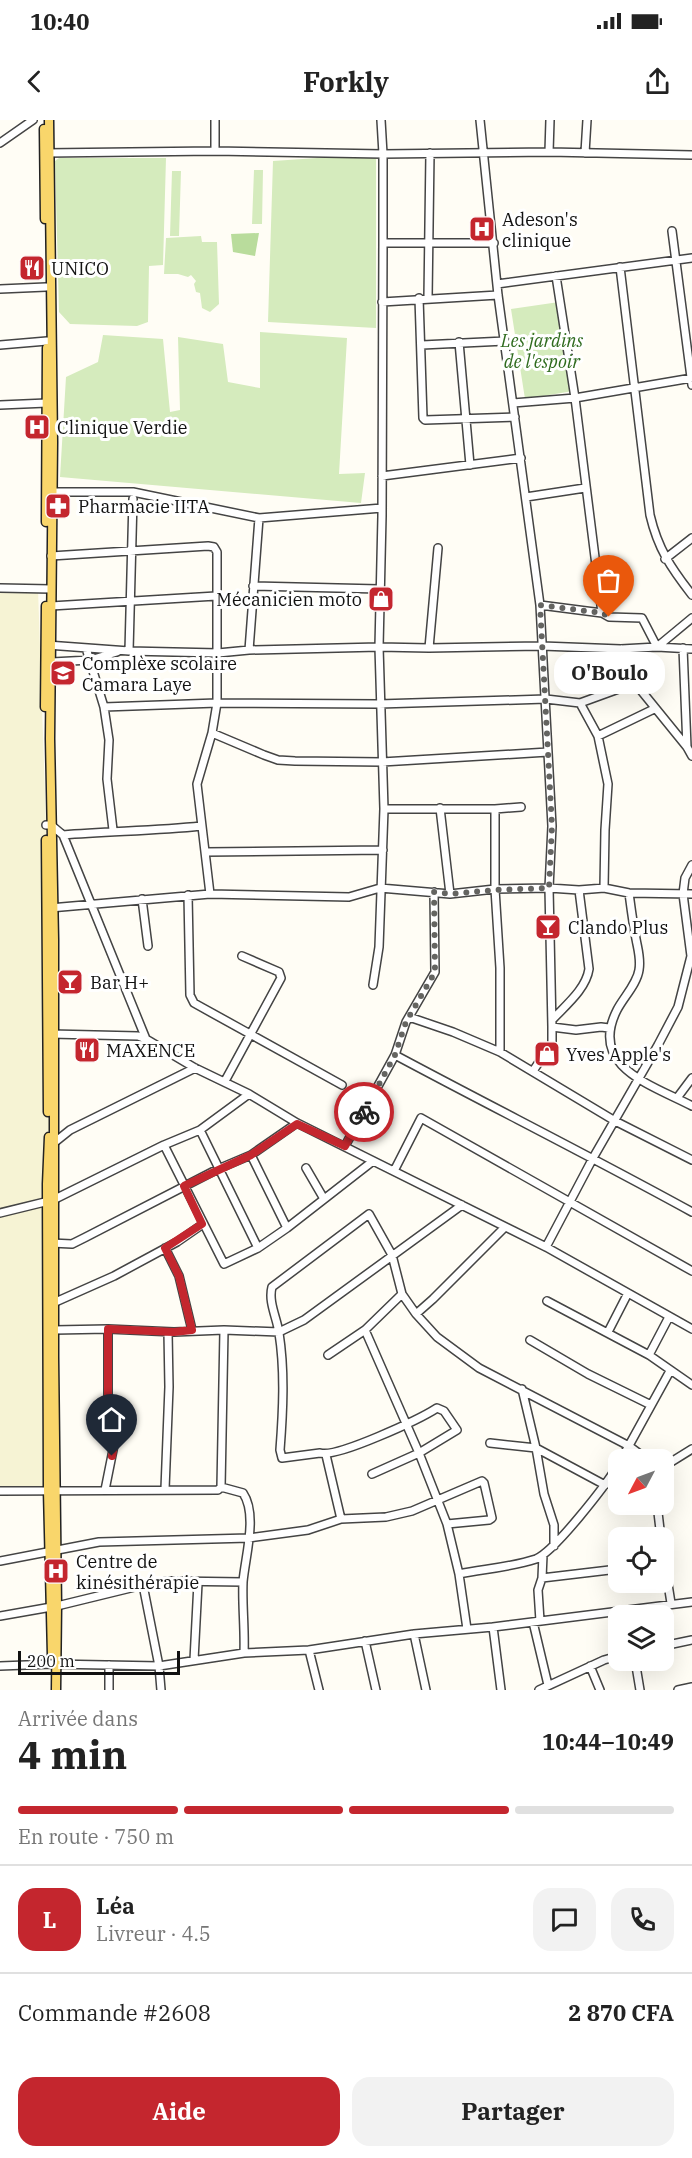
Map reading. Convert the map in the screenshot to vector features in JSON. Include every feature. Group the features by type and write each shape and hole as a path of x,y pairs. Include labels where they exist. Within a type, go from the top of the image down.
{"main road":[{"path":"44,120 47,153 49,316 51,556 48,589 51,606 49,646 52,662 48,825"},
{"path":"49,120 46,287 49,316 46,342 50,492 48,825 52,1142 50,1201 52,1491 56,1690"},
{"path":"51,1690 55,1664"}],"street":[{"path":"0,143 33,120"},
{"path":"214,152 215,120"},
{"path":"373,985 379,947 384,809 379,704 383,243 381,120"},
{"path":"480,120 498,295 540,605 546,699 552,826 549,888 552,1043 533,1071"},
{"path":"549,152 550,120"},
{"path":"585,153 587,120"},
{"path":"47,153 482,154 549,152 692,155"},
{"path":"428,298 430,153"},
{"path":"513,403 575,398 692,380 672,231"},
{"path":"383,243 494,243"},
{"path":"497,284 692,258"},
{"path":"620,267 650,515 655,538 665,559 692,595"},
{"path":"556,276 575,398 602,613"},
{"path":"0,289 46,287"},
{"path":"382,302 498,295"},
{"path":"419,298 423,417 428,422 515,417"},
{"path":"422,345 505,341"},
{"path":"0,345 46,342"},
{"path":"459,342 470,465"},
{"path":"0,405 47,403"},
{"path":"382,476 521,459"},
{"path":"526,497 585,488"},
{"path":"50,492 133,492 259,518 382,508"},
{"path":"129,651 133,499"},
{"path":"249,650 259,518"},
{"path":"665,559 692,538"},
{"path":"51,556 214,547 217,552 217,703 212,733 197,784 210,894"},
{"path":"429,648 438,548"},
{"path":"253,586 379,589"},
{"path":"0,588 48,589"},
{"path":"51,606 216,596"},
{"path":"540,605 602,613 609,617 642,618 657,647"},
{"path":"657,647 692,618"},
{"path":"49,646 120,651 218,652 379,646 429,648 542,645 621,649 657,647 692,649"},
{"path":"86,648 104,707 109,740 107,779 113,830"},
{"path":"683,648 687,747"},
{"path":"621,649 635,684 692,756"},
{"path":"52,662 90,660 120,651"},
{"path":"104,707 217,703 379,704 546,699 580,704 635,684"},
{"path":"580,704 598,736 608,784 604,830 604,888"},
{"path":"598,736 654,709"},
{"path":"212,733 278,760 295,762 382,762 548,752"},
{"path":"384,809 521,807"},
{"path":"440,808 450,894"},
{"path":"495,809 500,1052"},
{"path":"48,825 63,835 146,1039"},
{"path":"63,835 201,826"},
{"path":"206,852 383,850"},
{"path":"546,1247 593,1158 678,1008 691,956 689,925 683,894 685,878 692,865"},
{"path":"50,908 210,894 349,897 380,888 450,894 549,888 579,890 604,888 629,893 692,894"},
{"path":"552,1024 588,977 589,969 579,890"},
{"path":"345,1146 395,1055 409,1017 435,972 434,892"},
{"path":"629,893 640,961 639,974 609,1028 608,1040 611,1052 617,1061 638,1079 692,1106"},
{"path":"188,895 190,995 194,1003 342,1084"},
{"path":"142,899 148,946"},
{"path":"225,1081 281,978 279,972 242,956"},
{"path":"409,1017 500,1052 615,1121 692,1160"},
{"path":"552,1024 576,1030 609,1028"},
{"path":"51,1034 138,1036 146,1039 195,1068 249,1094 297,1124 546,1247 627,1295 692,1329"},
{"path":"395,1055 692,1212"},
{"path":"52,1142 70,1130 195,1068"},
{"path":"677,1098 692,1078"},
{"path":"0,1213 50,1201 164,1145 200,1130 249,1094"},
{"path":"394,1172 422,1118 692,1271"},
{"path":"51,1243 72,1244 218,1169 251,1155 297,1124"},
{"path":"200,1130 258,1248"},
{"path":"164,1145 224,1264 258,1248 287,1228 373,1161"},
{"path":"251,1155 287,1228"},
{"path":"306,1168 324,1199"},
{"path":"51,1329 279,1332 304,1320 462,1205"},
{"path":"372,1474 419,1453 457,1430 444,1411 437,1408 344,1450 326,1455 282,1458 280,1450 282,1391 279,1332 270,1294 272,1287 369,1214 392,1255 402,1294 437,1337 479,1368 633,1449"},
{"path":"51,1304 106,1281 202,1224"},
{"path":"416,1314 504,1228"},
{"path":"165,1248 179,1276 192,1330"},
{"path":"328,1355 365,1330 392,1307 402,1294"},
{"path":"608,1332 627,1295"},
{"path":"547,1301 649,1355 692,1384"},
{"path":"649,1355 669,1317"},
{"path":"105,1490 114,1445 108,1416 108,1329"},
{"path":"221,1487 224,1330"},
{"path":"365,1330 419,1453 447,1524 459,1574 467,1629"},
{"path":"165,1490 169,1387 168,1332"},
{"path":"530,1340 588,1374 651,1406"},
{"path":"627,1449 670,1371"},
{"path":"522,1389 544,1494 554,1525 554,1546"},
{"path":"490,1443 536,1448 605,1485"},
{"path":"674,1460 692,1449"},
{"path":"326,1455 341,1519"},
{"path":"459,1574 523,1562 543,1555 554,1546 608,1480"},
{"path":"0,1561 99,1542 249,1538 308,1530 341,1519 386,1517 412,1510 479,1481 484,1483 492,1518 447,1524"},
{"path":"0,1491 218,1490 221,1487 238,1491 246,1498 249,1538 243,1582 244,1653"},
{"path":"543,1555 536,1622 544,1688 608,1660"},
{"path":"542,1578 608,1570"},
{"path":"0,1616 170,1581 243,1582"},
{"path":"194,1660 198,1582"},
{"path":"143,1585 159,1666 161,1690"},
{"path":"669,1593 671,1603"},
{"path":"0,1666 55,1664 159,1666 244,1653 309,1650 414,1634 493,1627 692,1602"},
{"path":"493,1627 501,1690"},
{"path":"414,1634 426,1690"},
{"path":"674,1644 692,1640"},
{"path":"365,1641 376,1690"},
{"path":"309,1650 319,1690"},
{"path":"109,1665 109,1690"},
{"path":"590,1666 600,1690"},
{"path":"637,1671 640,1690"},
{"path":"678,1690 692,1688"}],"shaded area":[{"path":"0,588 38,589 49,910 45,1491 0,1491"}],"green space":[{"path":"376,154 376,328 268,322 273,161"},
{"path":"59,158 166,158 163,265 149,266 148,322 137,326 70,324 59,312 55,161"},
{"path":"254,170 263,170 262,224 252,224"},
{"path":"172,171 181,171 179,236 170,236"},
{"path":"259,233 255,256 233,252 231,234"},
{"path":"201,236 202,242 217,242 219,304 210,312 202,308 200,293 196,292 194,284 196,281 191,275 188,277 164,274 166,238"},
{"name":"Les jardins de l'espoir","path":"559,302 573,391 525,399 511,309"},
{"path":"260,332 347,338 339,474 365,473 361,503 60,477 66,377 98,362 103,335 163,339 170,412 180,410 178,337 223,344 228,382 260,388"}],"way so far":[{"path":"364,1112 395,1055 406,1022 435,972 434,892 450,894 549,888 552,826 540,605 602,613 609,617"}],"place":[{"name":"Adeson's clinique","path":"482,229"},
{"name":"UNICO","path":"32,268"},
{"name":"Clinique Verdie","path":"37,427"},
{"name":"Pharmacie IITA","path":"58,506"},
{"name":"Mécanicien moto","path":"381,599"},
{"name":"O'Boulo","path":"609,617"},
{"name":"Complèxe scolaire Camara Laye","path":"63,673"},
{"name":"Clando Plus","path":"548,927"},
{"name":"Bar H+","path":"70,982"},
{"name":"MAXENCE","path":"87,1050"},
{"name":"Yves Apple's","path":"547,1054"},
{"name":"Centre de kinésithérapie","path":"56,1571"}],"route":[{"path":"112,1456 114,1445 108,1416 108,1329 174,1332 192,1330 179,1276 165,1248 193,1232 202,1224 184,1186 251,1155 297,1124 345,1146 364,1112"}]}
